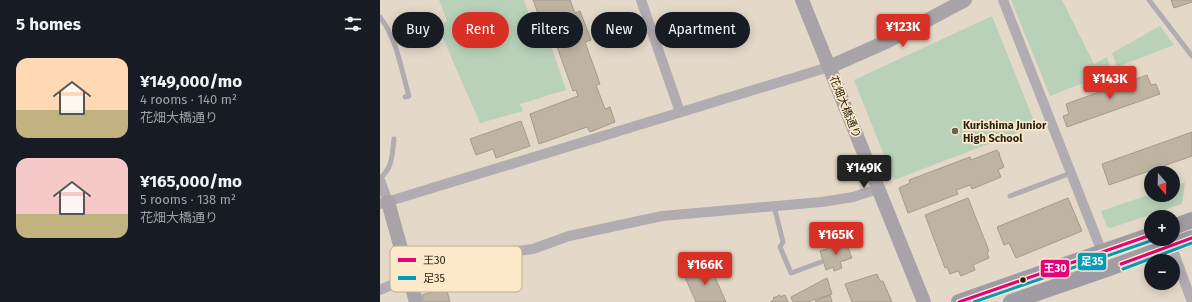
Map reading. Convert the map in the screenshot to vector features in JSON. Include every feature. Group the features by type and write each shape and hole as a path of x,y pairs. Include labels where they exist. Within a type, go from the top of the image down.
{"main road":[{"path":"1180,224 1192,220"},
{"path":"959,302 1144,237"},
{"path":"1180,242 1192,238"},
{"path":"1011,302 1168,246"}],"street":[{"path":"641,0 680,112"},
{"name":"花畑大橋通り","path":"802,0 924,302"},
{"path":"384,203 829,67 888,41 965,0"},
{"path":"1003,0 1102,252"},
{"path":"380,179 384,203 399,246"},
{"path":"522,250 533,248 569,236 662,216 853,197 878,189"},
{"path":"1171,246 1192,302"},
{"path":"380,290 390,285"},
{"path":"413,292 416,302"}],"lane":[{"path":"1150,0 1192,56"},
{"path":"380,17 389,28 398,54 409,96 405,97"},
{"path":"380,179 387,172 391,163 394,139"},
{"path":"1010,196 1071,173"},
{"path":"774,206 783,242 780,247 791,274 821,262"}],"green space":[{"path":"439,0 524,0 528,12 517,12 517,48 552,48 566,90 520,104 523,111 480,123 444,41 444,23 447,21"},
{"path":"1011,0 1062,0 1094,64 1107,57 1111,72 1050,96"},
{"path":"992,16 1036,126 894,180 854,80"},
{"path":"1160,26 1174,45 1117,67 1112,53"},
{"path":"1185,182 1182,204 1164,210 1144,210 1144,217 1111,228 1107,227 1101,211 1144,196 1144,202 1180,202 1180,184"}],"building":[{"path":"533,0 570,0 575,12 538,12"},
{"path":"1171,0 1192,0 1192,2 1174,8"},
{"path":"583,19 591,40 585,42 600,84 596,85 605,109 610,107 615,122 590,132 587,127 539,144 530,114 578,96 576,90 573,91 557,48 583,48"},
{"path":"1147,75 1151,85 1156,84 1160,94 1067,127 1063,116 1069,114 1066,104"},
{"path":"521,121 530,146 496,158 493,149 476,155 470,139"},
{"path":"1192,132 1192,156 1163,166 1144,166 1144,173 1109,185 1102,164"},
{"path":"997,150 1000,154 1004,167 998,170 1001,177 972,189 970,185 956,190 958,194 908,213 899,188 910,183 909,180 970,157 971,160"},
{"path":"968,198 989,251 987,252 989,258 973,265 975,270 961,276 958,271 950,274 947,267 945,268 925,215"},
{"path":"1068,198 1082,231 1016,258 1009,243 1004,245 997,227"},
{"path":"846,242 852,258 840,262 842,268 834,271 833,267 826,270 820,251"},
{"path":"709,264 726,302 696,302 684,275"},
{"path":"877,274 880,281 883,281 892,302 852,302 845,284"},
{"path":"827,278 832,294 807,302 793,302 791,297"},
{"path":"432,292 447,292 450,302 424,302 422,295"},
{"path":"780,295 780,297 785,295 788,302 770,302 774,300 773,298"},
{"path":"830,295 832,302 815,301"}],"transit line":[{"name":"王30","path":"959,302 1144,237"},
{"name":"王30","path":"1121,264 1192,238"},
{"name":"足35","path":"974,302 1144,243"},
{"name":"足35","path":"1123,269 1192,243"}],"place":[{"name":"Kurishima Junior High School","path":"955,131"}]}
